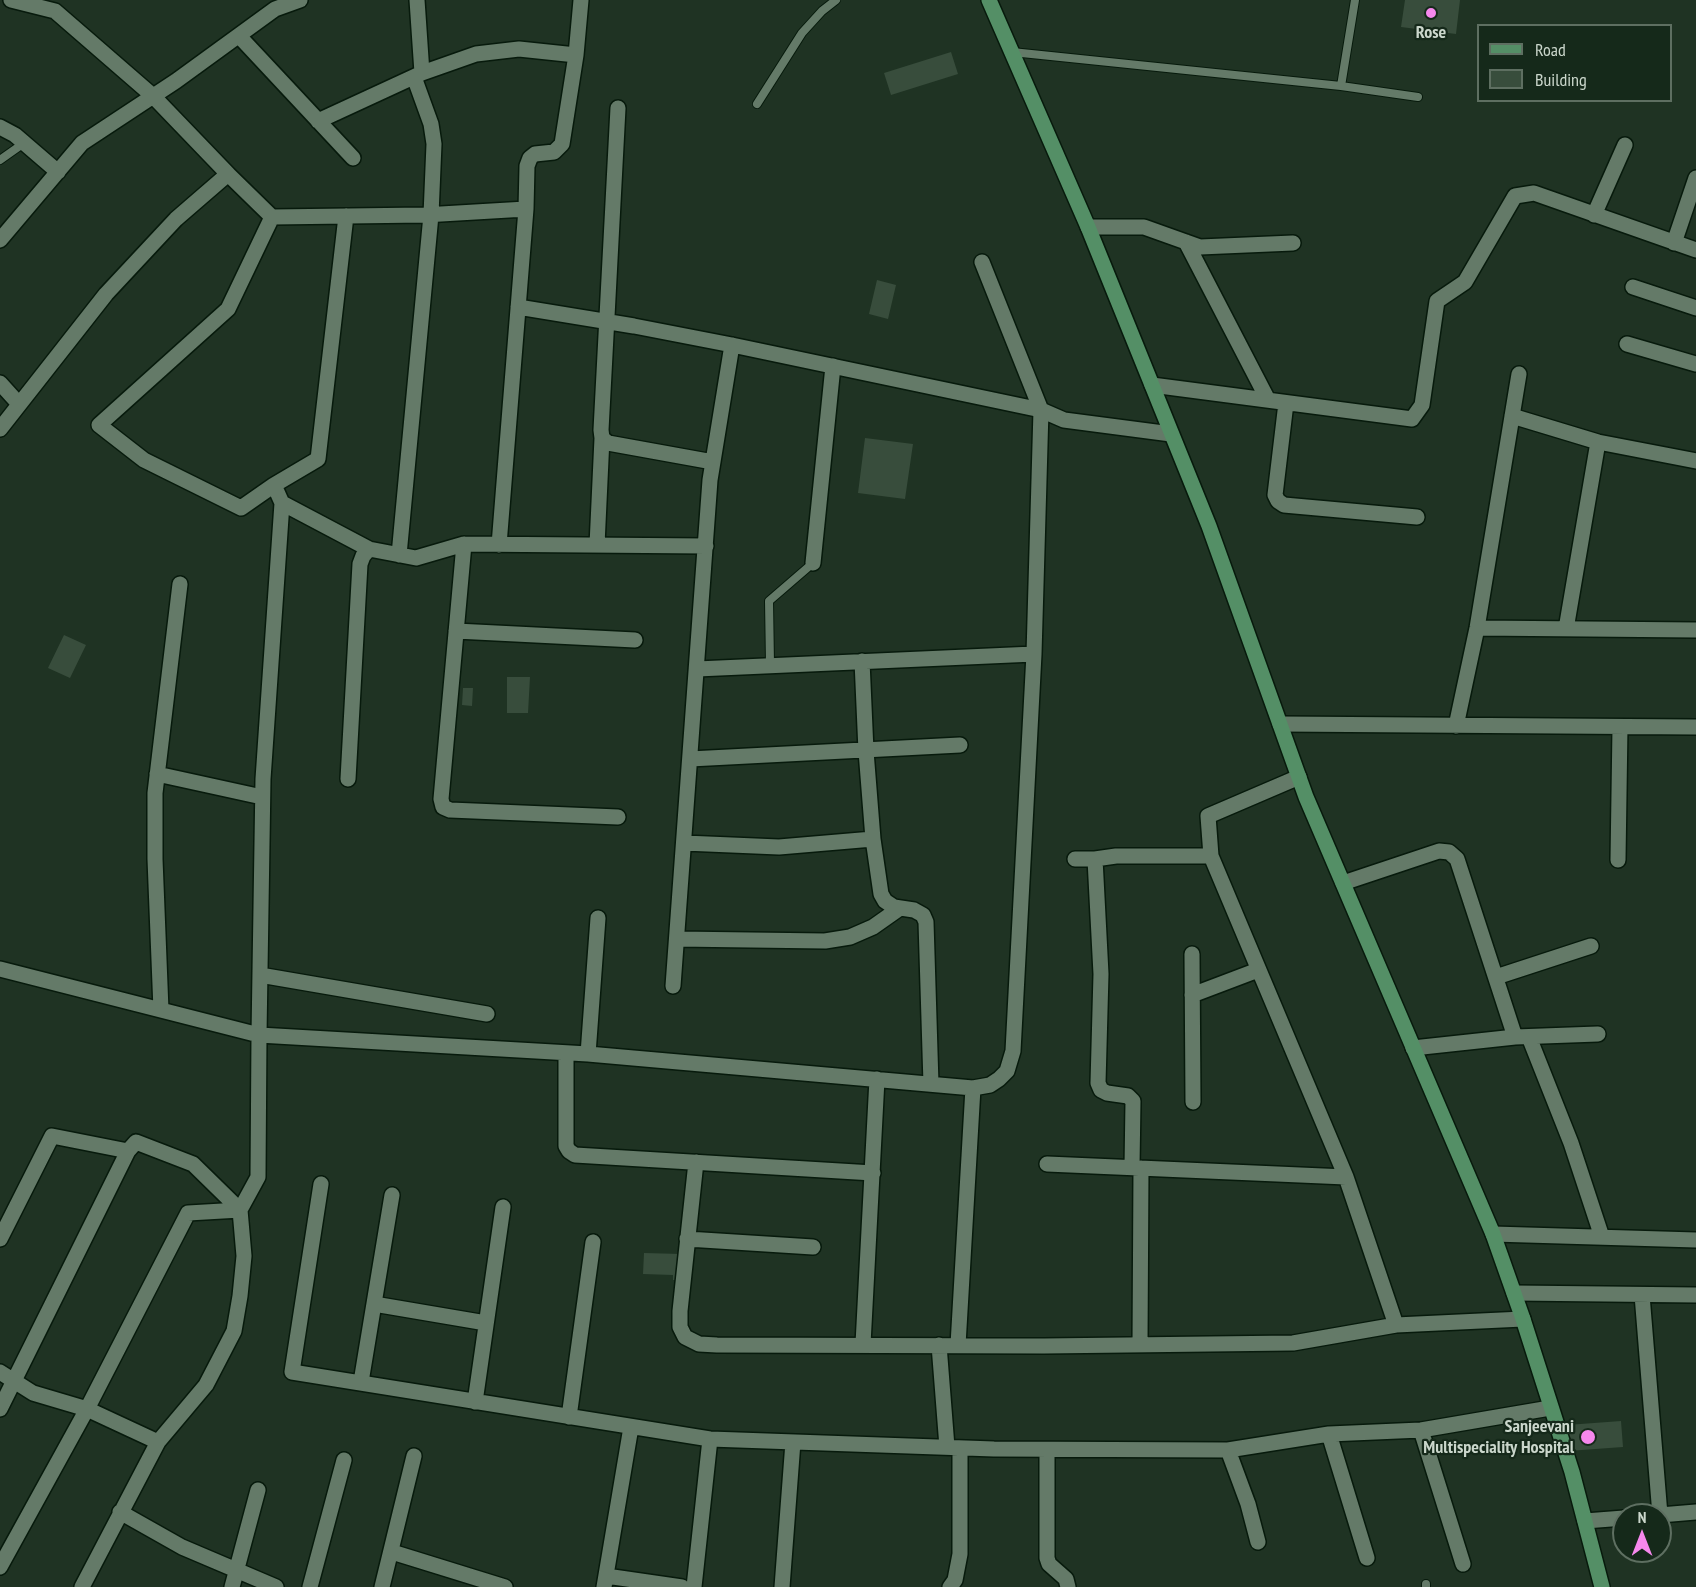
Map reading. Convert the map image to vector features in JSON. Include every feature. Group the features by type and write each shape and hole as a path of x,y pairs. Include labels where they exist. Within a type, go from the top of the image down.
{"street":[{"path":"11,0 55,11 153,96 272,217 431,215 526,209"},
{"path":"0,240 82,143 153,96 275,9 300,0"},
{"path":"399,555 431,215 433,135 418,75 417,0"},
{"path":"499,545 526,209 527,166 530,158 535,154 554,152 562,144 576,55 580,0"},
{"path":"989,0 1088,227 1209,526 1299,777 1493,1234 1523,1318 1572,1472 1602,1587"},
{"path":"239,36 352,158"},
{"path":"318,121 418,75 476,54 519,49 576,55"},
{"path":"597,545 618,108"},
{"path":"0,127 15,135 58,172"},
{"path":"1594,215 1625,145"},
{"path":"0,429 106,294 176,219 228,174"},
{"path":"1674,243 1696,178"},
{"path":"1152,386 1412,420 1422,405 1437,301 1465,282 1515,196 1534,193 1696,250"},
{"path":"272,217 228,309 99,425 144,460 242,508 274,485 318,459 346,216"},
{"path":"1088,227 1144,227 1200,247 1293,243"},
{"path":"1186,242 1268,400"},
{"path":"0,969 259,1035 588,1054 973,1088 990,1085 999,1079 1007,1071 1013,1051 1034,654 1041,410 982,262"},
{"path":"1633,287 1696,308"},
{"path":"518,307 732,345 1041,410 1064,420 1171,434"},
{"path":"1627,344 1696,364"},
{"path":"673,986 713,462 732,345"},
{"path":"813,563 833,366"},
{"path":"1456,726 1477,628 1519,374"},
{"path":"0,383 19,404"},
{"path":"1286,403 1275,495 1278,501 1284,505 1417,517"},
{"path":"1512,417 1598,442 1696,461"},
{"path":"602,438 608,443 713,462"},
{"path":"1566,629 1598,442"},
{"path":"82,1587 158,1442 206,1385 234,1331 244,1256 240,1210 258,1177 262,797 282,503 274,485"},
{"path":"282,503 369,549 416,558 464,544 706,546"},
{"path":"464,544 441,799 443,807 450,810 618,817"},
{"path":"348,779 360,564 369,549"},
{"path":"161,1010 155,859 155,793 180,584"},
{"path":"1477,628 1696,630"},
{"path":"456,631 635,640"},
{"path":"697,669 1034,654"},
{"path":"862,661 873,839 881,894 885,901 894,907 914,910 923,915 926,922 931,1084"},
{"path":"1280,724 1696,727"},
{"path":"1618,860 1620,727"},
{"path":"690,759 960,745"},
{"path":"158,774 262,797"},
{"path":"1299,777 1208,816 1211,856 1346,1177 1396,1325"},
{"path":"684,843 779,848 873,839"},
{"path":"1343,883 1439,851 1449,852 1458,860 1496,977 1571,1143 1602,1237"},
{"path":"1075,859 1116,856 1211,856"},
{"path":"1095,859 1101,974 1098,1083 1101,1090 1128,1096 1133,1101 1137,1168 1140,1345"},
{"path":"676,939 825,941 850,937 873,927 900,908"},
{"path":"588,1054 598,918"},
{"path":"1496,977 1591,945"},
{"path":"1192,954 1193,1102"},
{"path":"1192,995 1258,970"},
{"path":"260,975 487,1014"},
{"path":"1413,1048 1522,1037 1598,1034"},
{"path":"567,1053 566,1146 568,1151 575,1155 873,1173"},
{"path":"863,1344 877,1079"},
{"path":"958,1345 973,1088"},
{"path":"0,1239 51,1136 128,1150"},
{"path":"0,1409 6,1376 128,1150 136,1142 193,1164 240,1210"},
{"path":"696,1162 680,1327 686,1337 699,1344 717,1346 1293,1343 1396,1325 1523,1318"},
{"path":"1047,1164 1346,1177"},
{"path":"321,1184 292,1372 710,1439 1047,1450 1228,1450 1329,1434 1421,1430 1550,1408"},
{"path":"361,1383 392,1195"},
{"path":"475,1402 503,1207"},
{"path":"0,1567 87,1409 188,1213 240,1210"},
{"path":"1493,1234 1696,1240"},
{"path":"687,1239 813,1247"},
{"path":"569,1417 592,1242"},
{"path":"1514,1293 1696,1295"},
{"path":"1642,1295 1659,1503"},
{"path":"374,1304 486,1323"},
{"path":"939,1345 953,1447 960,1554 955,1580 950,1587"},
{"path":"6,1376 33,1393 87,1409 158,1442"},
{"path":"631,1427 605,1581 682,1587"},
{"path":"1421,1430 1463,1564"},
{"path":"1329,1434 1367,1558"},
{"path":"694,1587 710,1439"},
{"path":"783,1587 793,1442"},
{"path":"1047,1450 1047,1558 1053,1569 1066,1579 1068,1587"},
{"path":"1228,1450 1248,1504 1258,1542"},
{"path":"382,1587 414,1456"},
{"path":"309,1587 344,1460"},
{"path":"232,1587 258,1490"},
{"path":"120,1512 182,1547 276,1587"},
{"path":"1672,1514 1696,1512"},
{"path":"1585,1521 1612,1519"},
{"path":"392,1552 505,1587"}],"lane":[{"path":"757,104 802,33 822,11 836,0"},
{"path":"1341,86 1355,0"},
{"path":"1012,52 1341,86 1418,97"},
{"path":"0,160 24,143"},
{"path":"770,664 770,601 813,563"}],"building":[{"name":"Rose","path":"1405,0 1460,0 1456,34 1401,27"},
{"path":"951,52 958,74 891,95 884,73"},
{"path":"877,280 896,285 888,319 869,314"},
{"path":"865,438 913,444 905,499 858,493"},
{"path":"64,635 86,645 70,678 48,668"},
{"path":"507,677 530,677 528,713 507,713"},
{"path":"463,688 473,688 472,706 462,705"},
{"path":"644,1253 681,1254 681,1280 673,1280 673,1275 643,1274"},
{"path":"1621,1421 1623,1447 1568,1451 1567,1425"}],"place":[{"name":"Rose","path":"1431,13"},
{"name":"Sanjeevani Multispeciality Hospital","path":"1588,1437"}]}
